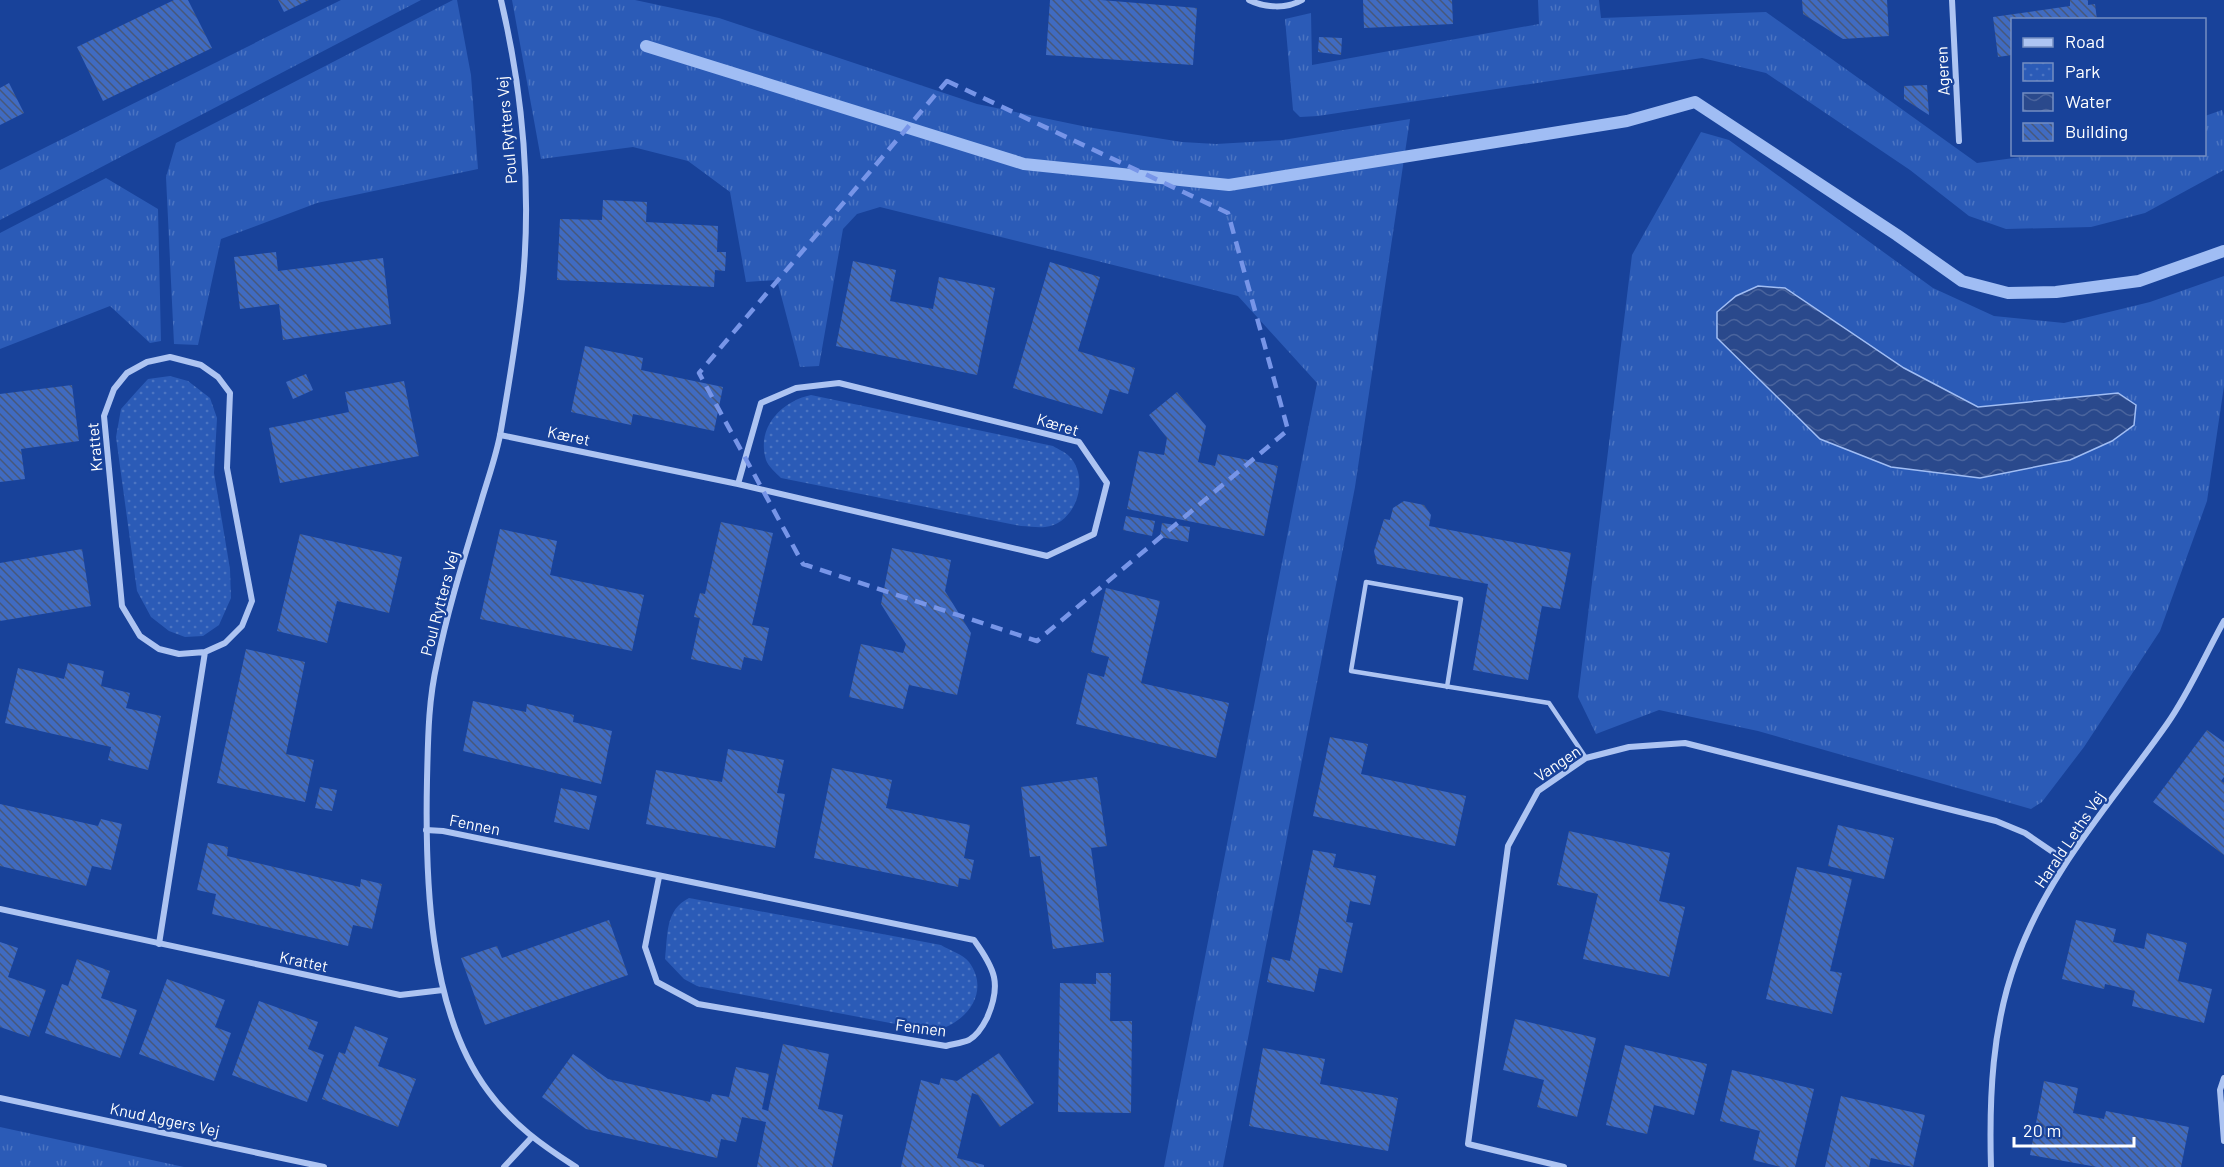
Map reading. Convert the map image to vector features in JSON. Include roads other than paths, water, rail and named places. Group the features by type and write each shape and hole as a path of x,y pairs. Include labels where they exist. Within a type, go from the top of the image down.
{"street":[{"name":"Poul Rytters Vej","path":"501,0 517,85 525,192 522,288 500,435 446,620 436,667 428,728 426,830 431,919 443,990 464,1047 486,1089 508,1116 532,1137 576,1167"},
{"path":"1250,0 1260,5 1280,6 1302,0"},
{"name":"Ageren","path":"1952,0 1959,141"},
{"name":"Krattet","path":"170,357 201,365 218,377 230,393 227,468 252,601 242,626 225,643 205,652 179,654 159,649 140,636 122,606 104,416 114,389 127,373 147,362 170,357"},
{"name":"Kæret","path":"500,435 738,484 1047,556 1094,534 1107,483 1079,442 839,383 796,388 761,403 738,484"},
{"name":"Harald Leths Vej","path":"1990,1167 1992,1071 2015,962 2036,912 2066,861 2169,722 2224,621"},
{"path":"159,944 205,652"},
{"name":"Vangen","path":"1564,1167 1468,1144 1508,846 1538,791 1586,758 1629,747 1685,743 1996,821 2025,833 2066,861"},
{"name":"Fennen","path":"426,830 443,831 975,940 989,960 996,981 993,1004 984,1025 970,1039 946,1046 698,1004 657,982 645,946 659,877"},
{"name":"Krattet","path":"0,909 399,995 443,990"},
{"path":"2224,1078 2220,1090 2224,1141"},
{"name":"Knud Aggers Vej","path":"0,1098 324,1167"},
{"path":"504,1167 532,1137"}],"lane":[{"path":"1447,687 1461,599 1366,582 1351,671 1447,687 1549,703 1586,758"}],"water":[{"path":"1758,286 1785,288 1904,368 1978,407 2118,393 2136,405 2134,425 2112,441 2070,460 1980,478 1891,467 1820,439 1717,338 1717,312 1736,296"}],"waterway":[{"path":"646,46 1024,164 1229,185 1627,121 1695,102 1897,235 1962,281 2008,293 2056,292 2139,281 2224,251"}]}
